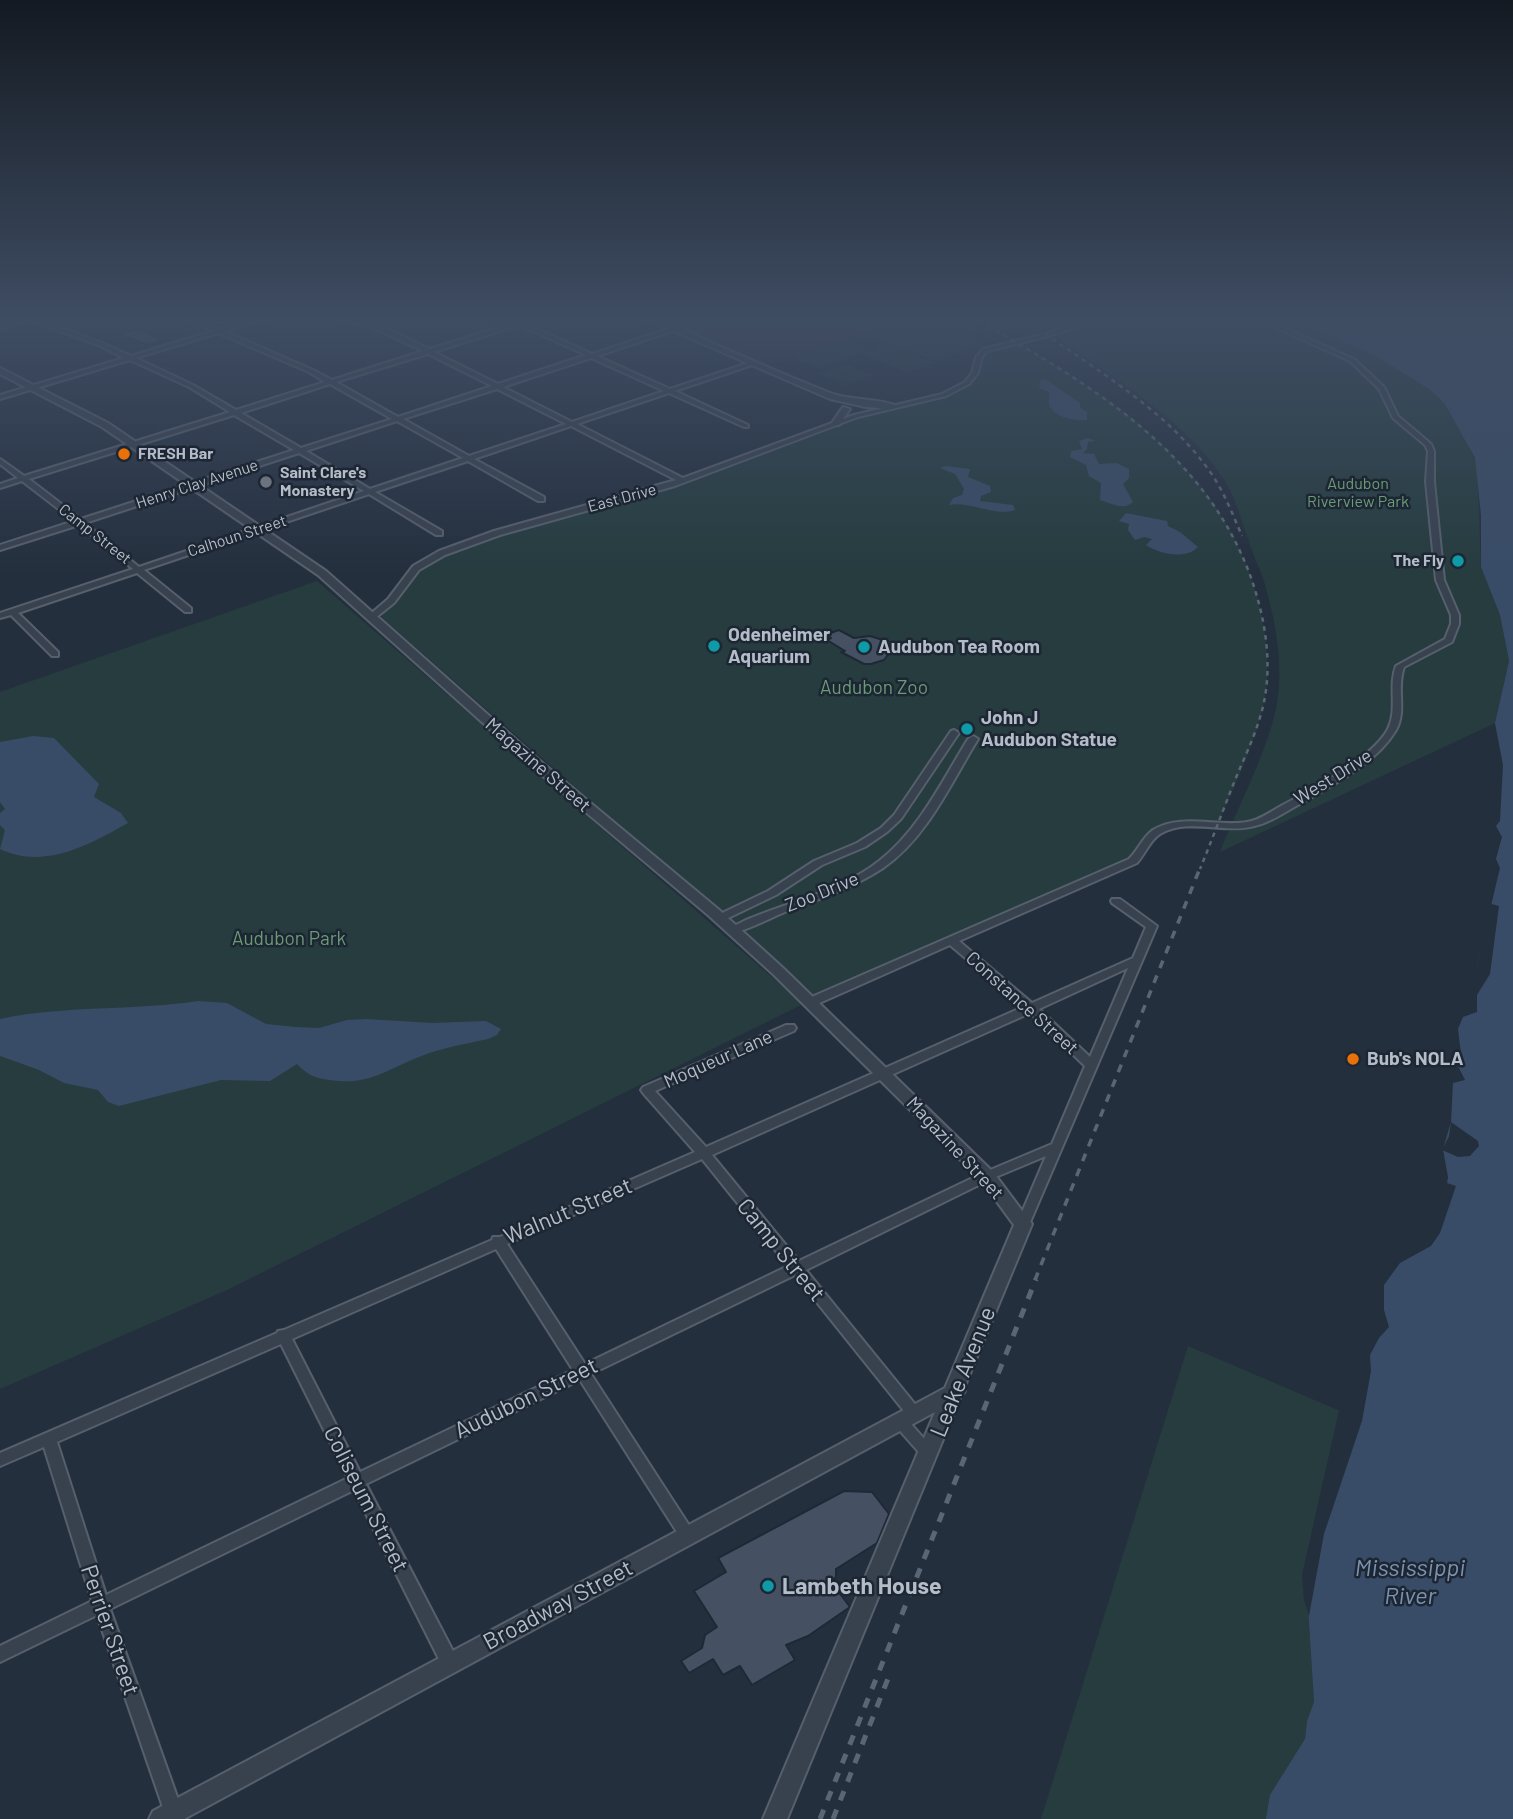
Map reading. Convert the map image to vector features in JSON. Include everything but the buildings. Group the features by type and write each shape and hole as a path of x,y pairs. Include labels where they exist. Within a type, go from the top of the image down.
{"street":[{"name":"Magazine Street","path":"62,402 134,444 322,573 535,763 734,930 987,1176 1023,1224"},
{"path":"220,402 439,533"},
{"path":"0,486 266,402"},
{"path":"369,402 541,499"},
{"name":"Henry Clay Avenue","path":"0,548 449,402"},
{"path":"531,402 682,480"},
{"name":"Calhoun Street","path":"0,616 637,402"},
{"path":"694,402 746,426"},
{"path":"838,402 846,410 862,410 866,408 866,404"},
{"path":"856,402 892,406"},
{"name":"East Drive","path":"371,617 391,601 416,568 442,553 497,533 682,480 836,423 911,402"},
{"name":"West Drive","path":"811,1002 1133,861 1158,832 1169,828 1211,825 1243,827 1260,822 1378,748 1392,729 1398,714 1395,678 1400,666 1438,647 1454,633 1455,615 1440,580 1430,482 1432,459 1428,444 1395,417 1388,402"},
{"path":"836,423 846,410"},
{"name":"Camp Street","path":"0,461 188,610"},
{"path":"12,612 55,654"},
{"name":"Zoo Drive","path":"720,918 772,893 818,863 861,845 884,830 898,817 954,733"},
{"name":"Zoo Drive","path":"734,930 864,876 887,859 915,831 973,739"},
{"name":"Leake Avenue","path":"775,1819 956,1391 1055,1147 1152,926 1116,901"},
{"name":"Constance Street","path":"952,941 1092,1066"},
{"name":"Walnut Street","path":"0,1460 885,1074 1135,961"},
{"name":"Moqueur Lane","path":"647,1090 790,1028"},
{"name":"Camp Street","path":"647,1090 703,1152 797,1269 906,1416 929,1454"},
{"name":"Audubon Street","path":"0,1654 987,1176 1055,1147"},
{"path":"498,1241 687,1535"},
{"name":"Coliseum Street","path":"283,1335 450,1663"},
{"name":"Broadway Street","path":"170,1817 956,1391"},
{"name":"Perrier Street","path":"49,1439 170,1817"}],"green space":[{"name":"Audubon Zoo","path":"915,402 1110,402 1163,445 1194,477 1220,513 1241,552 1257,596 1267,655 1266,690 1246,759 1218,825 1179,826 1158,832 1133,861 1036,905 813,995 382,618 383,608 416,568 465,544 682,480 868,413"},
{"name":"Audubon Riverview Park","path":"1148,402 1450,402 1449,412 1465,438 1477,466 1481,567 1500,615 1509,661 1495,723 1220,852 1260,759 1273,721 1279,688 1277,640 1263,578 1230,490 1206,455"},
{"name":"Audubon Park","path":"317,581 803,1004 229,1289 0,1389 0,692"},
{"path":"1188,1346 1340,1411 1306,1576 1314,1702 1307,1721 1297,1819 1041,1819"}],"water":[{"path":"1049,402 1078,402 1080,408 1087,412 1087,420 1071,419 1055,413"},
{"name":"Mississippi River","path":"1443,402 1513,402 1513,1819 1266,1819 1270,1795 1305,1739 1307,1721 1314,1702 1306,1576 1370,1323 1371,1277 1421,1237 1443,1210 1448,1177 1443,1149 1451,1122 1453,1083 1449,1051 1470,994 1500,868 1496,859 1502,837 1496,826 1500,821 1503,765 1495,723 1509,661 1500,615 1481,567 1481,515 1475,458"},
{"path":"1088,438 1096,441 1088,442 1083,453 1094,454 1099,464 1117,463 1129,469 1129,478 1123,484 1133,502 1129,505 1117,506 1100,500 1101,483 1089,476 1086,465 1070,457 1071,451 1082,449 1079,441"},
{"path":"946,466 970,469 968,477 990,486 991,492 981,496 980,501 1013,505 1015,510 999,512 965,505 949,505 953,498 962,495 964,489 955,474 940,468"},
{"path":"1126,513 1167,521 1168,526 1198,547 1180,554 1151,548 1146,545 1152,539 1144,537 1135,540 1128,530 1129,524 1119,521"},
{"path":"33,736 54,738 99,784 94,797 121,813 128,823 82,846 50,856 17,855 0,849 5,830 0,825 0,813 5,809 0,802 0,742"},
{"path":"198,1001 227,1003 266,1024 296,1027 319,1028 347,1020 366,1019 432,1023 486,1021 501,1029 497,1035 488,1039 427,1054 366,1079 343,1081 320,1078 297,1064 270,1081 221,1080 119,1106 108,1102 98,1090 64,1083 39,1070 0,1056 0,1019 49,1012"}],"pier":[{"path":"1488,903 1499,906 1490,974 1477,995 1477,1012 1463,1017 1458,1029 1461,1054 1457,1064 1465,1080 1449,1084 1444,1031 1446,1016 1452,1005 1467,992 1470,984 1478,961"},
{"path":"1451,1122 1478,1141 1479,1146 1470,1156 1458,1157 1442,1150 1449,1136"},
{"path":"1447,1183 1456,1186 1440,1233 1431,1246 1400,1263 1384,1285 1384,1310 1389,1327 1370,1355 1371,1371 1362,1421 1324,1534 1309,1616 1304,1600 1302,1575 1351,1357 1366,1322 1369,1275 1395,1247 1418,1234 1440,1209"}],"railway":[{"path":"1109,402 1171,454 1202,490 1229,530 1250,575 1262,617 1267,646 1264,702 1254,736 1200,869"},
{"path":"1141,402 1174,430 1208,469 1227,501 1242,536"},
{"path":"1035,1280 1200,868"},
{"path":"820,1819 1036,1279"},
{"path":"833,1819 889,1676"}],"place":[{"name":"FRESH Bar","path":"124,454"},
{"name":"Saint Clare's Monastery","path":"266,482"},
{"name":"The Fly","path":"1458,561"},
{"name":"Odenheimer Aquarium","path":"714,646"},
{"name":"Audubon Tea Room","path":"864,647"},
{"name":"John J Audubon Statue","path":"967,729"},
{"name":"Bub's NOLA","path":"1353,1059"},
{"name":"Lambeth House","path":"768,1586"}]}
